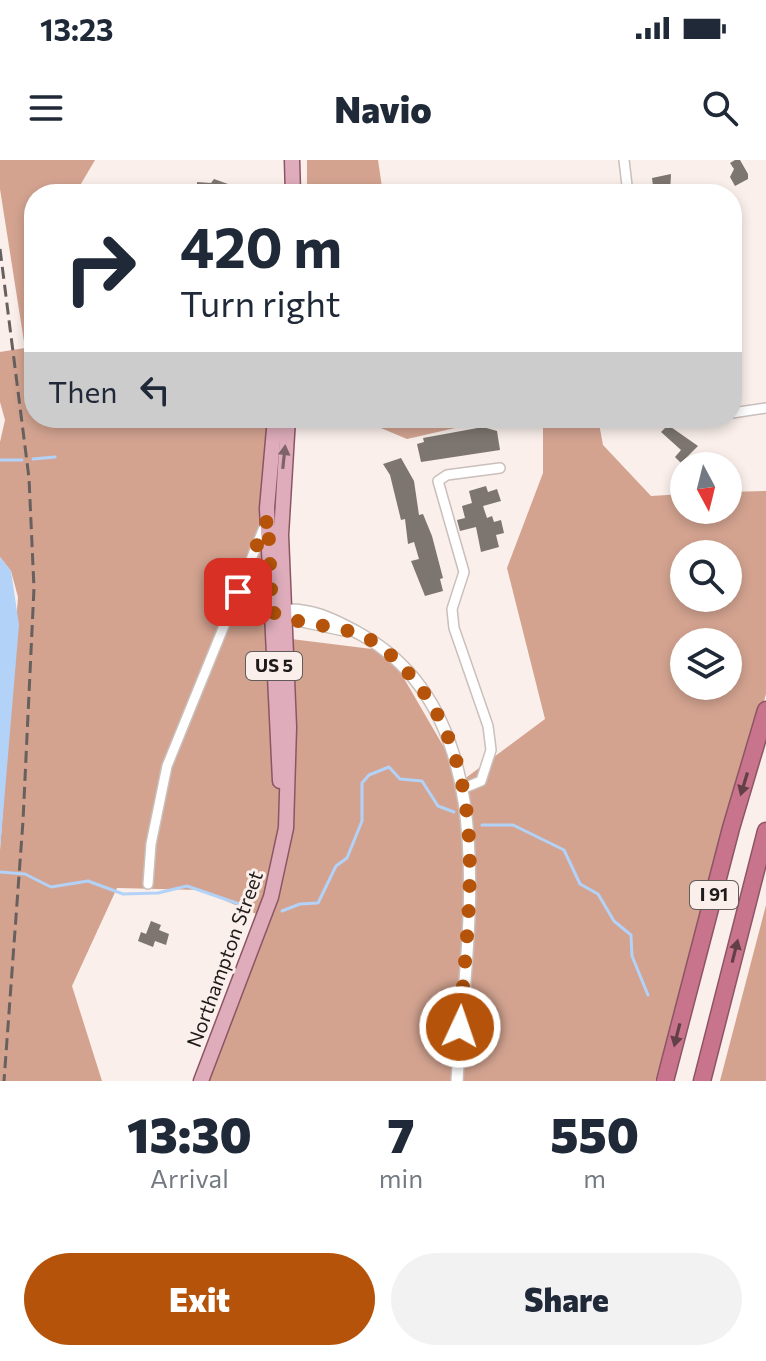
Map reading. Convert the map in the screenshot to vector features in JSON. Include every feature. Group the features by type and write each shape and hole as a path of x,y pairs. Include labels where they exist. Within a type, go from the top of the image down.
{"highway":[{"name":"I 91","path":"665,1081 731,828 766,710"},
{"name":"I 91","path":"702,1081 766,831"}],"main road":[{"path":"292,160 293,184"},
{"name":"US 5","path":"274,428 268,518 281,613"},
{"name":"US 5","path":"281,613 281,496 287,428"},
{"name":"Northampton Street","path":"201,1081 268,906 282,849 281,613"}],"street":[{"path":"624,160 627,184"},
{"path":"742,412 766,408"},
{"path":"464,788 481,781 487,772 491,750 488,726 454,628 452,609 464,572 438,481 447,475 500,468"},
{"path":"148,884 151,844 167,766 268,518"},
{"path":"281,613 365,637 400,663 422,689 456,757 470,827 457,1081"}],"shaded area":[{"path":"0,160 95,160 81,184 24,184 24,342 0,189"},
{"path":"307,160 378,160 382,184 307,184"},
{"path":"24,348 24,428 278,428 259,514 267,636 388,651 463,780 545,719 507,568 543,473 543,428 600,428 603,445 651,496 670,495 670,524 742,524 742,492 766,491 766,694 655,1081 193,1081 259,915 200,890 117,888 72,986 102,1081 0,1081 0,850 18,597 11,571 0,557 0,442 5,420 0,402 0,352"},
{"path":"381,428 455,428 407,439"},
{"path":"766,905 766,1081 720,1081"}],"water":[{"path":"0,557 11,571 19,625 0,850"}],"building":[{"path":"740,160 748,179 734,184 730,177 734,169 730,163"},
{"path":"671,174 670,184 653,184 652,178"},
{"path":"214,179 228,184 197,184 197,182 211,183"},
{"path":"486,428 497,431 500,450 421,462 417,444 424,442 423,438"},
{"path":"665,428 672,428 698,446 692,452 679,452 681,450 661,432"},
{"path":"401,458 414,481 419,515 423,514 432,536 443,578 440,579 443,591 425,596 411,561 419,559 414,542 408,544 405,519 401,520 390,475 383,464"},
{"path":"486,486 488,492 497,489 501,501 483,506 487,518 492,516 494,522 501,520 504,533 496,535 499,547 481,552 476,527 460,531 457,520 465,518 462,506 472,503 469,491"},
{"path":"151,921 161,925 159,930 169,934 166,945 155,941 153,947 138,941 141,932 146,934"}],"waterway":[{"path":"33,459 55,457"},
{"path":"0,460 22,460"},
{"path":"282,911 300,904 318,903 336,866 347,858 362,821 362,783 369,775 389,767 400,779 422,781 438,806 454,812"},
{"path":"482,825 513,825 564,850 580,884 598,894 614,921 631,935 632,956 648,995"},
{"path":"0,872 25,874 51,887 88,881 123,894 158,893 187,886 248,907"}],"railway":[{"path":"0,249 29,478 34,588 23,821 4,1081"}],"route":[{"path":"238,592 268,518 272,612 286,619 338,628 365,637 400,663 422,689 437,716 456,757 470,827 460,1027"}]}
